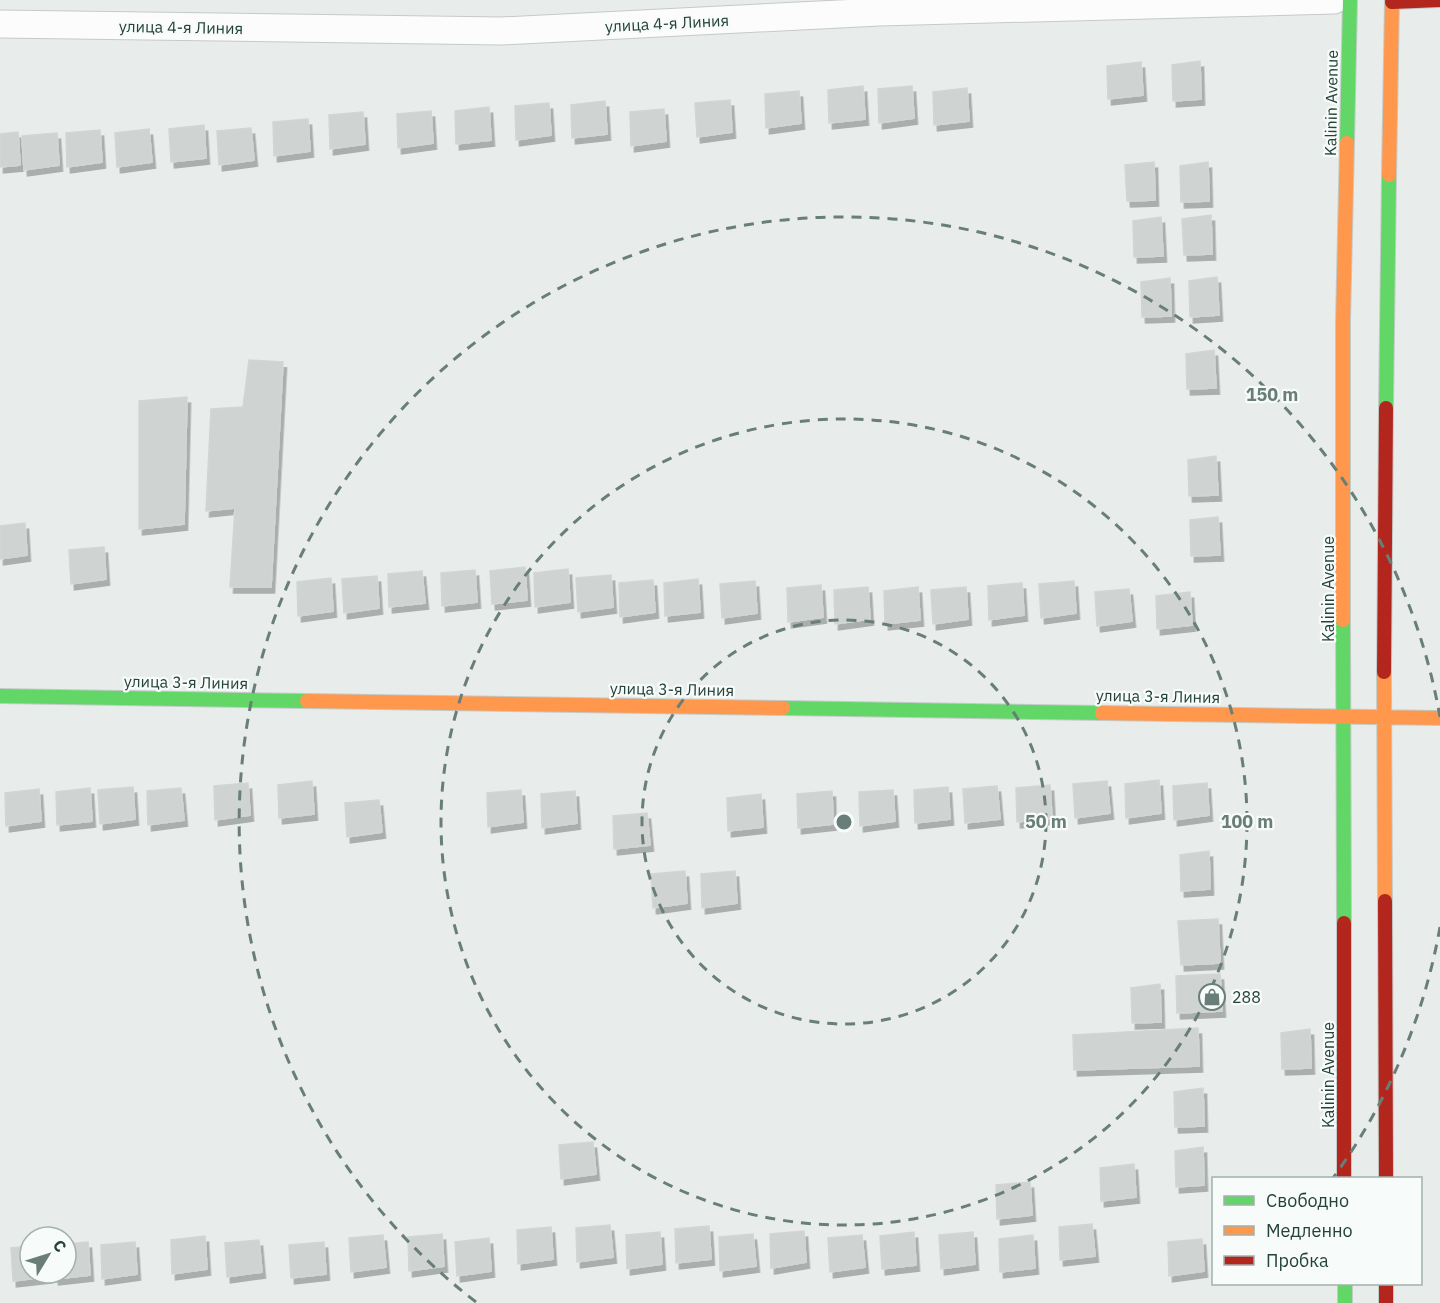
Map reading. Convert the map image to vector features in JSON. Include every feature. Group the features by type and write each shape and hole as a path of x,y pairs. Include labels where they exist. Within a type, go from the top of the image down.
{"main road":[{"name":"Kalinin Avenue","path":"1344,1177 1343,322 1350,0"},
{"path":"1386,1177 1384,495 1392,1 1440,0"},
{"name":"улица 3-я Линия","path":"0,696 1440,718"},
{"path":"1345,1285 1345,1303"},
{"path":"1386,1285 1386,1303"}],"street":[{"name":"улица 4-я Линия","path":"0,24 501,32 879,12 1334,0"}],"building":[{"path":"1200,61 1201,99 1173,101 1172,65"},
{"path":"1141,62 1143,95 1108,99 1107,66"},
{"path":"863,86 865,119 829,123 828,90"},
{"path":"912,86 914,118 879,123 878,89"},
{"path":"967,88 969,121 934,125 933,92"},
{"path":"799,91 801,123 766,128 765,94"},
{"path":"730,100 732,132 697,137 695,103"},
{"path":"605,101 607,134 572,138 571,105"},
{"path":"549,103 551,135 516,140 515,106"},
{"path":"489,107 491,140 456,144 455,111"},
{"path":"664,109 666,141 631,146 630,112"},
{"path":"431,111 433,143 398,148 397,114"},
{"path":"363,112 365,144 330,149 329,115"},
{"path":"308,119 310,151 274,156 273,122"},
{"path":"204,125 206,158 171,162 169,129"},
{"path":"251,128 254,160 219,165 217,131"},
{"path":"149,129 152,162 117,167 115,133"},
{"path":"100,130 102,162 67,167 66,133"},
{"path":"18,132 20,165 0,167 0,134"},
{"path":"57,133 59,165 24,170 22,136"},
{"path":"1154,162 1155,200 1127,201 1125,165"},
{"path":"1208,162 1209,201 1181,202 1180,166"},
{"path":"1211,215 1212,254 1184,255 1182,219"},
{"path":"1161,217 1163,256 1134,257 1133,221"},
{"path":"1217,277 1219,315 1190,317 1189,281"},
{"path":"1170,278 1171,316 1142,317 1141,282"},
{"path":"1214,350 1216,388 1187,389 1186,354"},
{"path":"249,360 283,362 271,587 230,587 235,508 206,511 211,409 243,407"},
{"path":"187,397 184,524 139,529 139,401"},
{"path":"1216,456 1218,495 1189,496 1188,460"},
{"path":"1218,517 1220,555 1191,556 1190,520"},
{"path":"25,523 27,555 0,559 0,526"},
{"path":"104,547 106,579 71,584 69,550"},
{"path":"525,567 527,600 492,604 490,571"},
{"path":"568,569 570,602 535,607 534,573"},
{"path":"475,570 477,602 442,606 441,573"},
{"path":"422,571 425,603 389,607 388,574"},
{"path":"611,575 613,607 578,612 576,578"},
{"path":"377,576 379,608 344,613 342,579"},
{"path":"331,578 333,611 298,616 297,582"},
{"path":"698,579 700,612 665,616 664,583"},
{"path":"653,580 655,612 620,617 619,583"},
{"path":"755,581 757,613 722,618 720,584"},
{"path":"1074,581 1076,613 1041,618 1039,584"},
{"path":"1022,583 1024,615 989,620 988,586"},
{"path":"821,585 823,617 788,622 787,588"},
{"path":"868,587 870,619 835,624 834,590"},
{"path":"918,587 920,620 885,624 884,591"},
{"path":"966,587 968,619 933,624 931,590"},
{"path":"1129,589 1132,621 1097,626 1095,592"},
{"path":"1190,592 1192,625 1157,629 1156,596"},
{"path":"1159,780 1161,813 1126,818 1125,784"},
{"path":"312,781 314,814 279,818 278,785"},
{"path":"1107,781 1110,813 1075,818 1073,784"},
{"path":"248,783 250,815 215,820 214,786"},
{"path":"1207,783 1209,815 1174,820 1173,786"},
{"path":"1050,785 1052,818 1017,822 1016,788"},
{"path":"997,786 1000,819 965,823 963,789"},
{"path":"133,787 135,819 100,824 98,790"},
{"path":"948,787 950,819 915,823 914,790"},
{"path":"90,788 92,821 57,825 56,792"},
{"path":"181,788 184,820 148,825 147,791"},
{"path":"39,789 41,821 6,826 5,793"},
{"path":"521,790 523,822 488,827 487,793"},
{"path":"893,790 895,821 860,826 859,792"},
{"path":"575,791 577,823 542,828 541,794"},
{"path":"832,791 833,824 798,828 797,794"},
{"path":"761,794 763,827 728,831 727,798"},
{"path":"379,800 382,832 347,837 345,803"},
{"path":"647,813 650,845 614,849 613,816"},
{"path":"1209,851 1210,889 1181,891 1180,855"},
{"path":"685,871 687,903 653,908 651,874"},
{"path":"735,871 737,903 702,908 701,874"},
{"path":"1218,919 1220,963 1181,965 1178,921"},
{"path":"1220,974 1222,1011 1177,1013 1176,976"},
{"path":"1160,984 1161,1022 1132,1023 1131,988"},
{"path":"1198,1028 1199,1066 1074,1070 1073,1035"},
{"path":"1310,1029 1311,1068 1282,1069 1281,1033"},
{"path":"1203,1088 1204,1126 1175,1127 1174,1092"},
{"path":"593,1142 596,1174 561,1179 559,1145"},
{"path":"1203,1147 1204,1185 1176,1187 1175,1151"},
{"path":"1134,1164 1136,1197 1101,1201 1100,1168"},
{"path":"1030,1182 1032,1215 997,1219 996,1185"},
{"path":"1092,1224 1095,1256 1060,1260 1059,1227"},
{"path":"610,1225 613,1257 577,1262 576,1228"},
{"path":"709,1226 711,1259 676,1263 675,1229"},
{"path":"551,1227 553,1259 518,1264 517,1230"},
{"path":"804,1231 806,1262 771,1268 770,1234"},
{"path":"660,1232 662,1264 627,1269 626,1235"},
{"path":"914,1232 916,1265 882,1269 880,1236"},
{"path":"973,1232 975,1264 941,1269 939,1235"},
{"path":"442,1234 444,1266 409,1271 408,1237"},
{"path":"753,1234 756,1266 720,1271 719,1237"},
{"path":"383,1235 386,1267 351,1272 349,1238"},
{"path":"862,1235 865,1267 830,1272 828,1238"},
{"path":"1033,1235 1035,1268 1000,1272 999,1239"},
{"path":"205,1236 207,1269 172,1274 171,1240"},
{"path":"489,1238 491,1271 457,1276 455,1242"},
{"path":"1202,1239 1204,1271 1169,1276 1168,1242"},
{"path":"259,1240 262,1272 227,1277 225,1243"},
{"path":"88,1242 90,1275 78,1276 78,1243"},
{"path":"135,1242 137,1274 102,1279 101,1245"},
{"path":"324,1242 326,1274 291,1278 289,1245"},
{"path":"18,1247 18,1280 13,1281 11,1248"}],"traffic: fast":[{"path":"1347,143 1350,0"},
{"path":"1386,408 1389,175"},
{"path":"1343,620 1344,923"},
{"path":"0,696 307,701"},
{"path":"783,708 1102,713"},
{"path":"1345,1285 1345,1303"}],"traffic: slow":[{"path":"1389,175 1392,0"},
{"path":"1343,620 1343,322 1347,143"},
{"path":"1384,672 1385,901"},
{"path":"307,701 783,708"},
{"path":"1102,713 1440,718"}],"traffic: jam":[{"path":"1392,2 1440,0"},
{"path":"1384,672 1386,408"},
{"path":"1385,901 1386,1177"},
{"path":"1344,923 1344,1177"},
{"path":"1386,1285 1386,1303"}],"place":[{"name":"288","path":"1212,997"}]}
